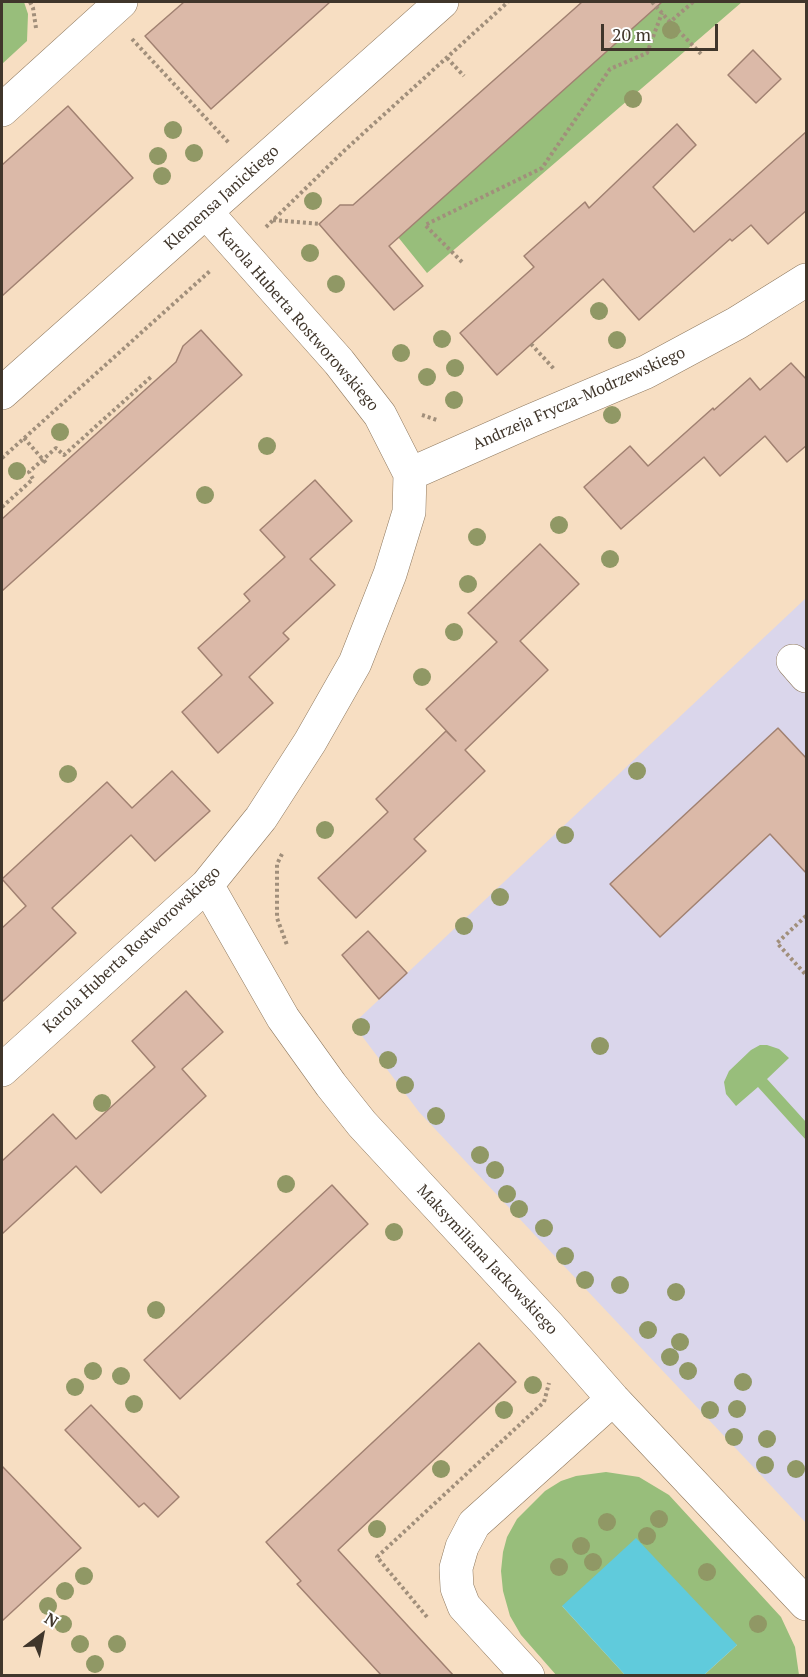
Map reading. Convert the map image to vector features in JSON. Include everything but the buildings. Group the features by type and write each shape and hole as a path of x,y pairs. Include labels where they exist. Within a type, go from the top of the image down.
{"street":[{"name":"Klemensa Janickiego","path":"2,393 442,2"},
{"path":"2,110 115,7"},
{"name":"Karola Huberta Rostworowskiego","path":"2,1070 207,885 261,818 331,708 355,663 376,612 409,512 410,474 380,415 362,390 206,212"},
{"name":"Andrzeja Frycza-Modrzewskiego","path":"410,474 530,420 646,372 737,323 807,280"},
{"name":"Maksymiliana Jackowskiego","path":"207,885 283,1018 362,1124 613,1398 807,1604"},
{"path":"528,1676 464,1606 458,1588 456,1568 462,1547 474,1524 613,1398"}],"path":[{"path":"2,458 237,248 273,220 346,148 508,2"},
{"path":"652,2 702,55"},
{"path":"670,21 693,2"},
{"path":"115,7 230,144"},
{"path":"462,262 425,225 542,168 610,69 647,53 662,13"},
{"path":"447,58 464,76"},
{"path":"273,220 321,224"},
{"path":"531,345 560,376"},
{"path":"2,507 33,479 29,472 56,448 64,455 151,376"},
{"path":"418,411 425,417 440,421"},
{"path":"24,438 44,461"},
{"path":"807,916 777,943 807,975"},
{"path":"545,1373 550,1383"}],"shaded area":[{"path":"806,598 806,1523 419,1112 353,1024"}],"green space":[{"path":"2,2 24,2 28,14 27,41 2,64"},
{"path":"633,2 742,2 427,273 398,237 645,16"},
{"path":"760,1045 779,1049 789,1058 767,1079 806,1122 806,1140 758,1087 736,1106 726,1094 724,1082 729,1071 751,1050"},
{"path":"606,1472 639,1477 669,1495 781,1617 795,1647 799,1675 704,1675 737,1645 562,1606 625,1675 557,1676 521,1635 510,1616 503,1591 501,1571 503,1552 507,1537 517,1519 545,1491 561,1481 576,1476"}],"water":[{"path":"636,1538 737,1645 704,1675 625,1675 562,1606"}]}
